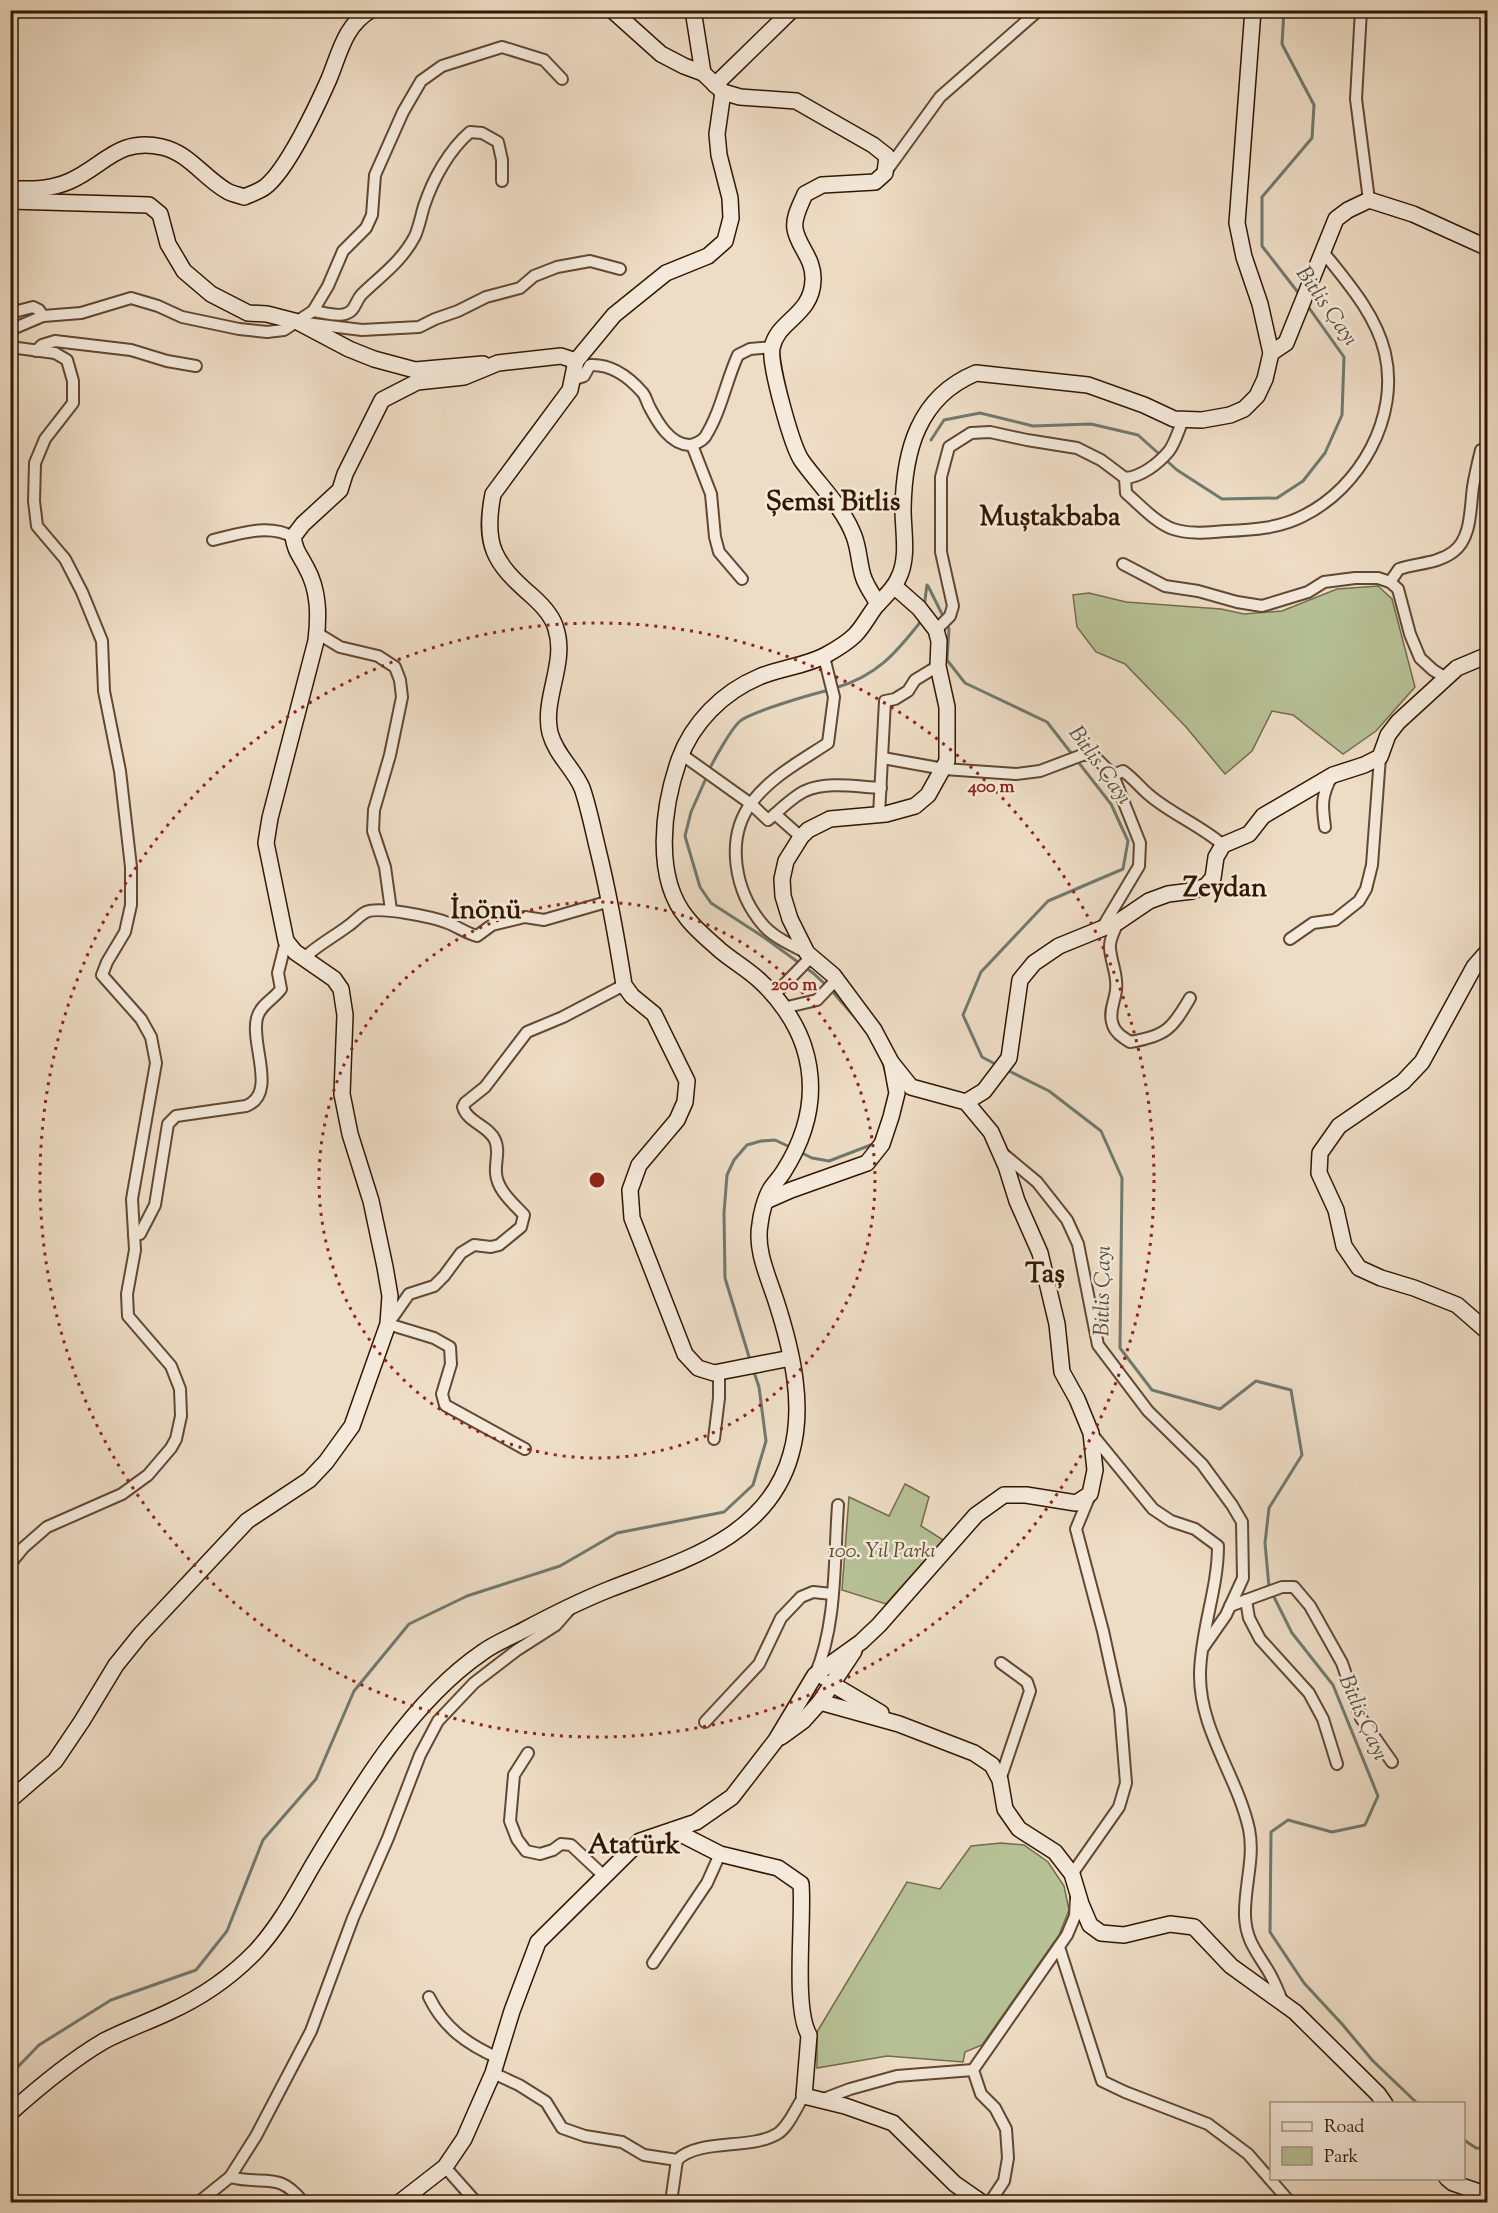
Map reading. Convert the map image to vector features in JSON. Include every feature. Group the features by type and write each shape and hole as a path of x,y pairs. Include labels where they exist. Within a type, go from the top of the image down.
{"street":[{"path":"10,189 44,189 71,181 113,153 130,146 161,146 180,153 228,192 244,197 265,188 285,165 328,82 345,39 357,18 372,10"},
{"path":"693,10 703,73"},
{"path":"791,1358 714,1374 699,1368 685,1354 632,1218 630,1190 639,1165 677,1120 685,1102 687,1082 654,1014 632,996 624,985 610,901 589,812 581,786 559,754 550,732 549,709 559,651 556,628 541,604 509,577 495,558 489,534 489,513 494,494 570,390 576,361 614,315 666,273 708,256 725,241 731,218 730,198 719,155 717,134 719,88 792,10"},
{"path":"878,604 863,578 855,537 841,510 800,459 772,369 772,347 778,333 802,312 810,298 814,280 812,265 795,229 797,215 805,194 822,185 875,182 885,173 940,97 1039,10"},
{"path":"10,2113 67,2066 106,2040 177,2008 216,1984 252,1955 285,1913 362,1786 399,1735 434,1694 484,1651 575,1604 708,1550 750,1520 778,1487 790,1460 795,1436 796,1387 784,1327 759,1250 759,1226 770,1191 792,1157 801,1137 809,1107 810,1072 798,1029 783,1008 762,982 723,952 685,916 671,887 665,860 665,808 681,754 688,738 729,692 759,677 824,657 855,635 894,586 904,564 905,477 912,445 924,414 937,399 966,377 976,373 1088,385 1144,405 1174,419 1183,420 1202,420 1230,415 1244,409 1257,396 1265,379 1271,353 1237,223 1253,10"},
{"path":"1361,10 1356,99 1369,200"},
{"path":"617,14 661,54 703,73 719,88 740,98 796,100 873,145 887,156 885,173"},
{"path":"10,330 43,316 81,313 131,298 158,306 182,317 239,329 267,332 284,330 313,310 328,286 343,251 366,228 372,216 375,175 403,112 421,81 442,66 502,47 544,60 562,79"},
{"path":"313,310 344,315 353,310 359,297 405,253 416,234 425,203 443,165 460,141 470,132 483,133 498,142 502,160 502,181"},
{"path":"1271,353 1286,343 1294,328 1336,219 1348,210 1369,200 1413,214 1488,249"},
{"path":"10,201 148,205 160,214 168,244 184,271 211,294 248,313 267,314 298,322 362,330 419,327 486,297 520,288 534,276 556,267 590,261 620,269"},
{"path":"1125,478 1126,493 1156,517 1172,528 1195,533 1263,529 1301,517 1326,503 1352,476 1374,445 1384,416 1388,378 1386,355 1377,327 1347,282 1324,253"},
{"path":"10,313 33,307 43,316"},
{"path":"298,322 349,349 374,359 415,370 561,356 576,361"},
{"path":"36,351 42,345 56,341 131,350 167,361 196,366"},
{"path":"10,347 55,353 67,360 74,381 73,403 45,439 35,463 34,509 37,526 65,560 82,592 102,641 104,691 120,771 131,867 131,905 125,932 102,975 141,1019 151,1037 156,1063 132,1199 135,1251 127,1294 128,1316 171,1365 180,1389 181,1416 176,1438 155,1466 139,1481 122,1494 47,1527 23,1548 10,1564"},
{"path":"572,380 584,376 590,365 601,364 616,369 643,393 651,410 669,436 682,444 692,445 704,439 723,397 738,355 750,348 772,347"},
{"path":"293,537 303,524 340,490 345,474 382,400 417,382 464,378 498,363"},
{"path":"931,621 950,616 953,606 941,552 941,477 949,447 959,439 971,433 990,432 1077,448 1101,460 1125,478 1136,478 1170,450 1183,420"},
{"path":"692,445 711,494 715,537 719,552 742,579"},
{"path":"1390,582 1399,569 1434,561 1453,552 1460,544 1469,526 1473,486 1481,450"},
{"path":"134,1236 140,1234 156,1205 168,1124 171,1119 176,1116 246,1106 260,1096 262,1088 256,1045 256,1019 262,1008 281,989 278,973 286,941 266,843 270,818 317,633 319,616 315,590 306,566 296,551 293,537 271,530 246,532 213,540"},
{"path":"1123,564 1165,586 1198,591 1237,603 1262,606 1308,592 1324,582 1355,578 1378,578 1390,582 1398,589 1410,634 1420,658 1446,678"},
{"path":"809,957 790,919 783,896 782,879 786,861 801,837 808,830 830,819 879,815 915,806 928,795 947,761 947,707 938,666 939,641 931,621 894,586"},
{"path":"317,633 340,647 378,656 395,667 400,680 402,697 390,755 374,810 373,831 385,867 391,910"},
{"path":"1290,939 1313,923 1335,920 1359,901 1366,889 1372,865 1380,757 1389,735 1398,722 1457,668 1488,655"},
{"path":"824,657 834,697 828,743 775,778 751,804 735,837 738,874 749,905 765,928 809,957 835,982 874,1030 891,1062 910,1087 966,1102 991,1132 1001,1152 1017,1201 1040,1252 1057,1324 1062,1372 1077,1399 1091,1433 1095,1470 1090,1494 1076,1529 1103,1631 1120,1709 1126,1783 1119,1807 1072,1874"},
{"path":"879,815 885,701 895,699 908,691 915,680 938,666"},
{"path":"681,754 751,804 768,820 803,792 816,787 881,788"},
{"path":"883,758 944,769 1016,774 1040,771 1085,754 1094,756 1113,775 1140,843 1139,866 1102,928"},
{"path":"966,1102 995,1079 1008,1058 1020,980 1034,963 1059,946 1118,922 1149,901 1168,894 1192,891 1206,886 1213,878 1216,858 1223,845 1249,834 1263,816 1333,775 1380,757"},
{"path":"1113,775 1123,771 1147,793 1223,845"},
{"path":"1325,827 1322,808 1323,791 1333,775"},
{"path":"775,814 801,837"},
{"path":"304,958 321,943 346,928 367,911 391,910 448,923 461,931 477,936 492,924 525,917 544,920 610,901"},
{"path":"1118,922 1111,937 1110,948 1116,969 1112,1024 1120,1036 1130,1042 1162,1033 1178,1021 1190,998"},
{"path":"10,1800 55,1761 116,1665 141,1634 247,1521 309,1480 326,1462 352,1426 388,1324 390,1296 385,1267 371,1201 350,1134 342,1094 345,1016 341,989 334,979 295,952 286,941"},
{"path":"1488,951 1474,968 1422,1062 1403,1082 1339,1126 1320,1153 1319,1173 1336,1210 1344,1246 1359,1268 1457,1305 1488,1332"},
{"path":"773,996 809,957"},
{"path":"783,1008 817,1000 835,982"},
{"path":"388,1324 409,1294 434,1286 461,1253 474,1245 491,1247 499,1245 521,1227 524,1215 500,1187 496,1174 498,1149 494,1138 467,1114 465,1103 485,1086 527,1032 563,1017 624,985"},
{"path":"766,1201 867,1163 882,1144 897,1093 891,1062"},
{"path":"1001,1152 1037,1182 1067,1220 1078,1244 1098,1345 1148,1411 1202,1464 1242,1522 1243,1578 1230,1606 1202,1650"},
{"path":"388,1324 434,1338 450,1347 452,1364 442,1394 445,1405 525,1449"},
{"path":"714,1439 719,1398 719,1373"},
{"path":"1091,1433 1153,1509 1171,1521 1195,1529 1218,1546 1218,1569 1203,1635 1200,1675 1208,1729 1233,1781 1249,1830 1250,1866 1245,1916 1252,1947 1270,1974 1284,2004"},
{"path":"815,1675 861,1642 879,1625 976,1515 1004,1495 1026,1495 1076,1503 1090,1494"},
{"path":"400,2202 446,2167 464,2139 493,2073 512,2011 538,1942 640,1841 696,1822 732,1797 776,1740 815,1675 824,1655 832,1594 838,1506"},
{"path":"1230,1606 1282,1587 1294,1587 1310,1606 1342,1663 1361,1718 1392,1761"},
{"path":"705,1722 759,1664 782,1618 801,1597 813,1592 832,1594"},
{"path":"1246,1600 1249,1618 1260,1639 1309,1693 1323,1719 1336,1764"},
{"path":"199,2202 230,2177 256,2136 311,2031 353,1918 388,1838 420,1755 438,1721 474,1683 517,1650 556,1625 575,1604"},
{"path":"776,1740 803,1721 820,1702 861,1642"},
{"path":"1000,1780 1030,1691 1027,1682 1001,1663"},
{"path":"815,1675 899,1724"},
{"path":"804,1691 820,1702 899,1724 974,1752 992,1765 1000,1780 1005,1809 1019,1829 1055,1852 1072,1874 1090,1925 1101,1932 1124,1935 1170,1924 1194,1927 1231,1966 1295,2012 1384,2102"},
{"path":"528,1754 514,1775 510,1821 517,1839 526,1851 540,1854 553,1850 561,1844 571,1845 604,1876"},
{"path":"671,2202 677,2160 683,2154 718,2146 757,2141 777,2134 788,2122 804,2096 808,2035 804,2027 800,1977 801,1884 778,1868 720,1854 674,1830"},
{"path":"653,1963 707,1883 720,1854"},
{"path":"973,2070 1067,1935 1075,1916 1077,1891"},
{"path":"1059,1947 1102,2081 1208,2124 1248,2154 1270,2179"},
{"path":"429,1997 440,2018 451,2029 470,2044 498,2058"},
{"path":"820,2100 897,2076 973,2070"},
{"path":"973,2070 981,2094 995,2108 1006,2129 1008,2158 1004,2181 990,2202"},
{"path":"493,2073 519,2085 546,2102 562,2128 585,2136 622,2142 644,2155 677,2160"},
{"path":"804,2096 845,2106 893,2123 955,2184 981,2202"},
{"path":"446,2167 476,2202"},
{"path":"230,2177 243,2180 275,2180 289,2186 303,2202"},
{"path":"1271,2180 1289,2201"},
{"path":"1450,2180 1488,2195"}],"green space":[{"path":"1378,586 1392,599 1415,687 1376,731 1343,754 1293,715 1272,711 1252,751 1225,774 1186,727 1125,664 1096,652 1077,627 1073,595 1089,593 1126,602 1221,609 1244,614 1282,611 1337,589"},
{"name":"100. Yıl Parkı","path":"905,1484 929,1497 921,1526 943,1540 886,1604 842,1590 849,1497 889,1516"},
{"path":"1001,1843 1024,1845 1048,1862 1064,1886 1069,1910 1059,1935 982,2045 965,2052 963,2062 887,2056 817,2068 817,2032 907,1882 940,1889 971,1846"}],"waterway":[{"name":"Bitlis Çayı","path":"1284,10 1282,44 1314,105 1312,138 1262,197 1262,246 1300,295"},
{"name":"Bitlis Çayı","path":"931,440 944,420 980,413 1033,426 1091,424 1138,435 1177,470 1222,499 1277,498 1303,481 1325,453 1342,415 1344,357 1307,305"},
{"path":"924,607 927,585"},
{"name":"Bitlis Çayı","path":"928,586 944,618"},
{"path":"835,688 874,670 894,653 922,620"},
{"name":"Bitlis Çayı","path":"947,624 949,629 947,660 965,683 1047,722 1111,804 1128,841 1123,869 1048,901 981,972 963,1015 982,1057 999,1066"},
{"path":"709,770 739,722 755,713 829,690"},
{"path":"707,776 691,812 685,836 700,887 711,903 762,936 826,985"},
{"path":"831,990 860,1023"},
{"path":"882,1060 886,1073"},
{"name":"Bitlis Çayı","path":"1007,1070 1049,1091 1101,1131 1122,1178 1120,1348 1152,1390 1220,1409 1256,1381 1291,1390 1302,1455 1269,1508 1265,1543 1269,1587 1292,1633 1333,1685 1378,1796 1365,1825 1332,1832 1288,1820 1271,1832 1270,1932 1304,1983 1373,2061 1416,2102"},
{"path":"750,1360 725,1278 724,1213 727,1175 734,1160 747,1145 775,1140 792,1148"},
{"path":"800,1152 812,1158 829,1161 876,1143"},
{"path":"10,2075 39,2045 111,2000 196,1970 227,1931 263,1840 316,1779 354,1691 409,1624 467,1596 560,1566 617,1533 724,1512 753,1485 766,1441 759,1387 753,1369"},
{"name":"Bitlis Çayı","path":"1465,2141 1476,2148 1488,2149"}],"district":[{"name":"Şemsi Bitlis","path":"833,503"},
{"name":"Muştakbaba","path":"1050,518"},
{"name":"Zeydan","path":"1225,889"},
{"name":"İnönü","path":"486,911"},
{"name":"Taş","path":"1045,1275"},
{"name":"Atatürk","path":"634,1846"}]}
